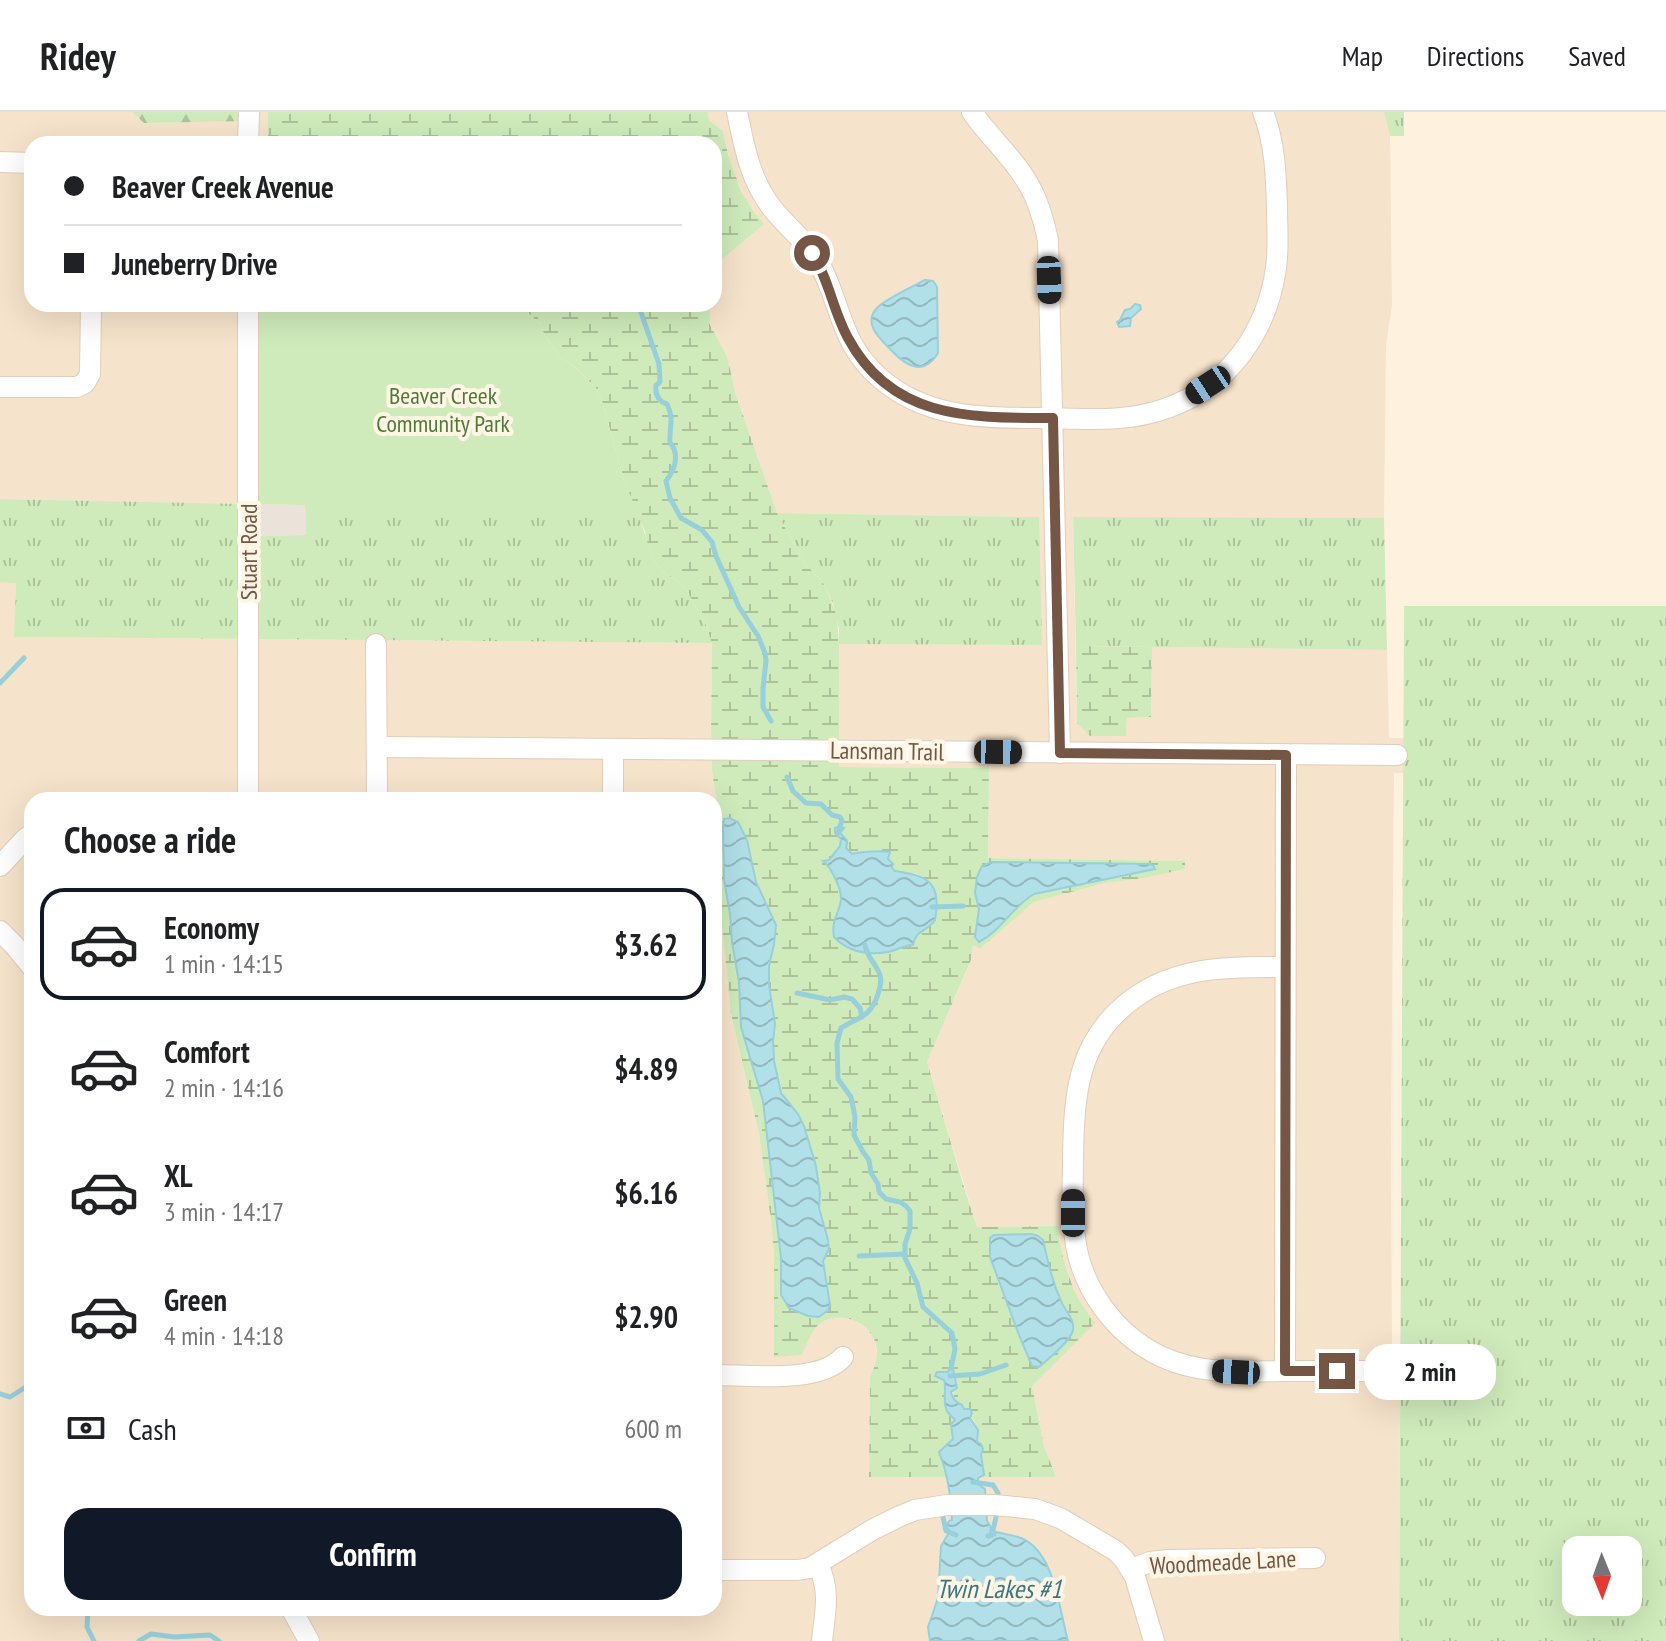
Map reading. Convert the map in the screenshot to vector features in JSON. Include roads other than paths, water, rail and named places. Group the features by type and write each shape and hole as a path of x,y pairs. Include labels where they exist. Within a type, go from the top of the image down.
{"street":[{"path":"248,136 249,112"},
{"path":"737,112 747,159 759,187 818,262 848,338 878,377 903,394 946,413 984,418 1116,419 1167,408 1192,396 1228,369 1247,348 1256,331 1271,291 1278,250 1275,159 1263,112"},
{"path":"972,112 1026,180 1044,222 1048,250 1060,753"},
{"path":"0,162 24,163"},
{"path":"0,387 66,388 85,383 90,374 91,312"},
{"name":"Stuart Road","path":"248,312 248,792"},
{"path":"376,644 377,792"},
{"name":"Lansman Trail","path":"377,747 1397,755"},
{"path":"613,749 613,792"},
{"path":"1285,1371 1286,755"},
{"path":"0,866 24,842"},
{"path":"0,931 24,957"},
{"path":"1285,967 1226,967 1187,973 1148,989 1123,1006 1104,1025 1089,1048 1078,1088 1073,1128 1075,1239 1085,1275 1105,1310 1130,1336 1162,1356 1203,1369 1236,1372 1388,1371"},
{"path":"722,1375 807,1374 827,1369 843,1357"},
{"path":"722,1570 798,1570 818,1564 853,1541 915,1510 947,1505 1022,1506 1047,1512 1116,1551 1131,1569 1154,1641"},
{"name":"Woodmeade Lane","path":"1131,1569 1150,1562 1169,1560 1315,1558"},
{"path":"818,1564 826,1592 822,1641"},
{"path":"295,1616 309,1641"}],"water":[{"path":"925,280 933,281 937,287 938,353 927,365 915,367 898,357 875,332 871,321 880,305"},
{"path":"1135,304 1140,305 1141,309 1131,318 1130,326 1119,327 1117,322 1125,310"},
{"path":"724,819 738,822 747,840 756,882 776,925 769,966 775,1024 774,1061 781,1093 804,1126 816,1166 819,1208 829,1249 823,1261 830,1305 819,1317 789,1308 781,1295 781,1258 763,1101 741,1027 739,982 724,880 723,827"},
{"path":"835,828 844,828 840,833 847,841 846,848 852,854 890,852 888,859 895,871 916,875 934,889 937,907 935,920 916,936 913,945 888,952 867,953 846,947 834,937 834,921 841,897 835,878 823,861 829,860 840,846 841,839"},
{"path":"991,862 1150,864 1155,869 1034,894 979,942 975,937 979,909 975,893 977,877 982,866"},
{"path":"1031,1234 1043,1240 1055,1286 1073,1326 1059,1350 1039,1367 1032,1366 990,1257 990,1238 994,1235"},
{"name":"Twin Lakes #1","path":"952,1363 957,1388 951,1392 964,1409 970,1409 970,1418 978,1430 977,1442 983,1449 984,1475 978,1478 978,1484 985,1489 990,1534 995,1535 996,1532 1021,1538 1041,1556 1054,1583 1068,1641 930,1641 928,1627 938,1598 941,1546 950,1531 946,1527 952,1520 945,1468 939,1452 953,1439 951,1424 955,1420 946,1407 944,1380 935,1376 937,1372 948,1372"}],"waterway":[{"path":"641,312 659,364 657,394 667,404 670,413 670,442 675,457 673,470 666,481 670,498 681,518 702,530 712,542 739,607 758,636 766,661 763,707 771,721"},
{"path":"0,683 24,658"},
{"path":"787,777 793,791 806,803 821,804 832,815 840,817 838,833"},
{"path":"932,907 963,906"},
{"path":"865,945 880,975 880,984 875,1002 868,1012 841,1028 837,1043 838,1079 851,1097 855,1117 854,1135 869,1160 879,1192 886,1199 900,1202 910,1211 905,1258 917,1283 923,1307 952,1333 955,1349 951,1369"},
{"path":"797,993 830,1000 852,999 860,1008 862,1017"},
{"path":"859,1256 905,1254"},
{"path":"950,1376 980,1374 1006,1365"},
{"path":"0,1394 10,1397 24,1388"},
{"path":"973,1482 993,1485 998,1493"},
{"path":"943,1517 946,1531 956,1535"},
{"path":"988,1536 992,1535 996,1517"},
{"path":"88,1616 87,1627 94,1641"},
{"path":"139,1641 151,1634 174,1637 210,1635 219,1641"}],"park label":[{"name":"Beaver Creek Community Park","path":"443,409"}]}
